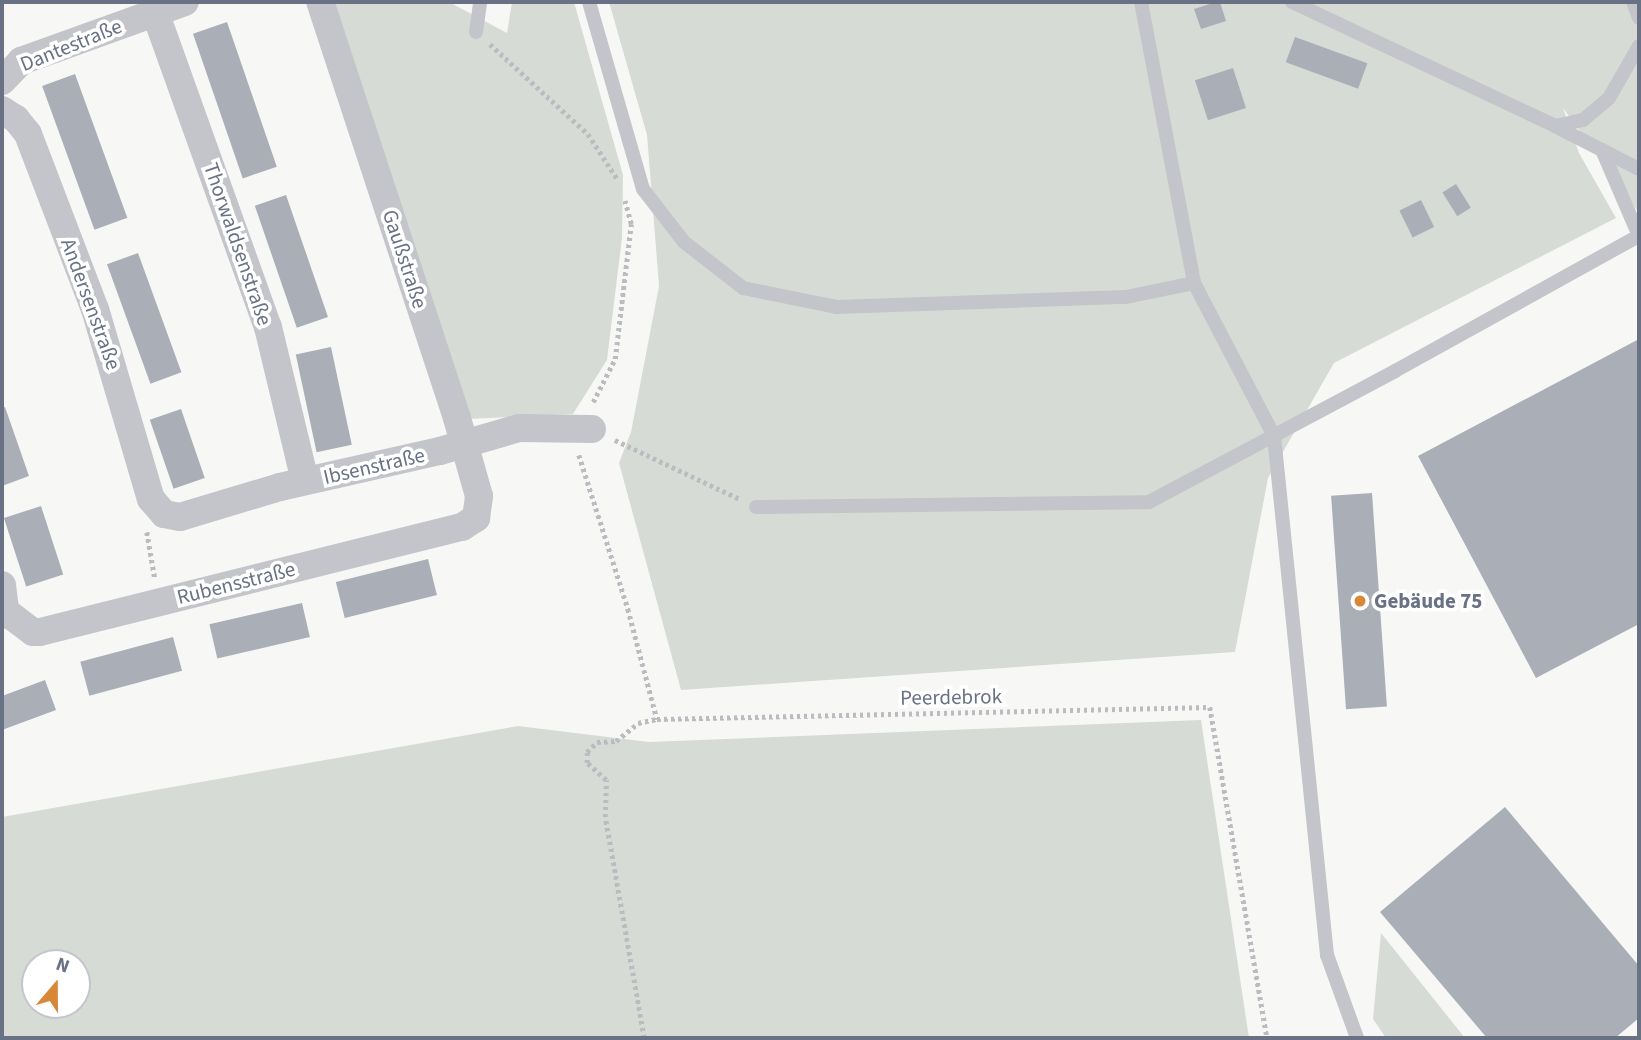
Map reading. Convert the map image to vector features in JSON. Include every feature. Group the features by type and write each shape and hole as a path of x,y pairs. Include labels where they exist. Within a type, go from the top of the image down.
{"street":[{"name":"Dantestraße","path":"2,81 21,61 185,2"},
{"name":"Gaußstraße","path":"320,2 465,444 479,496 476,518"},
{"name":"Thorwaldsenstraße","path":"155,12 268,327 304,481"},
{"name":"Andersenstraße","path":"2,110 16,119 28,134 95,309 151,499 159,510"},
{"name":"Ibsenstraße","path":"159,510 180,517 304,481 465,444 519,428 582,430"},
{"name":"Rubensstraße","path":"3,604 33,632 40,632 462,527 476,518"}],"lane":[{"path":"476,32 480,2"},
{"path":"589,2 643,189 684,242 743,288 836,307 1126,297 1194,283"},
{"path":"1140,2 1194,283 1274,436 1327,955 1357,1038"},
{"path":"1292,2 1555,126 1639,169"},
{"path":"1633,2 1639,18"},
{"path":"1555,126 1583,120 1609,98 1639,46"},
{"path":"756,507 1149,502 1639,236 1602,150"}],"path":[{"path":"476,32 588,134 621,185"},
{"path":"625,198 631,224 615,359 582,430 657,719 638,723 616,741 597,742 587,752 587,763 606,780 605,817 644,1038"},
{"path":"582,430 756,507"},
{"path":"159,510 146,538 161,602"},
{"name":"Peerdebrok","path":"657,719 1210,707 1267,1038"}],"shaded area":[{"path":"331,2 449,2 507,33 512,2 574,2 623,175 622,238 607,360 573,414 469,419"},
{"path":"609,2 1639,2 1639,213 1563,108 1579,153 1616,218 1334,363 1268,478 1235,652 681,690 619,463 631,432 659,286 647,135"},
{"path":"1201,720 1249,1038 2,1038 2,817 518,726 649,742"},
{"path":"1381,933 1465,1038 1386,1038 1373,1019"}],"building":[{"path":"1220,2 1226,21 1201,29 1194,9"},
{"path":"227,22 277,167 243,178 193,34"},
{"path":"1295,37 1367,63 1358,89 1286,62"},
{"path":"1233,68 1246,108 1208,120 1195,80"},
{"path":"75,74 127,218 94,230 42,86"},
{"path":"1456,184 1471,208 1457,216 1442,192"},
{"path":"286,195 328,317 297,328 255,206"},
{"path":"1421,200 1434,227 1413,237 1399,211"},
{"path":"138,253 181,372 150,384 107,264"},
{"path":"1639,339 1639,624 1536,678 1418,456"},
{"path":"331,347 352,445 317,452 296,354"},
{"path":"5,407 29,476 2,486 2,408"},
{"path":"181,409 205,478 174,489 150,420"},
{"name":"Gebäude 75","path":"1372,493 1387,706 1346,709 1331,496"},
{"path":"41,506 63,574 26,587 4,518"},
{"path":"428,559 437,595 345,618 336,582"},
{"path":"302,603 310,637 217,658 209,624"},
{"path":"173,637 182,671 89,696 80,662"},
{"path":"45,680 56,710 2,730 2,696"},
{"path":"1505,807 1639,966 1639,1018 1615,1038 1487,1038 1380,912"}],"place":[{"name":"Gebäude 75","path":"1360,601"}]}
